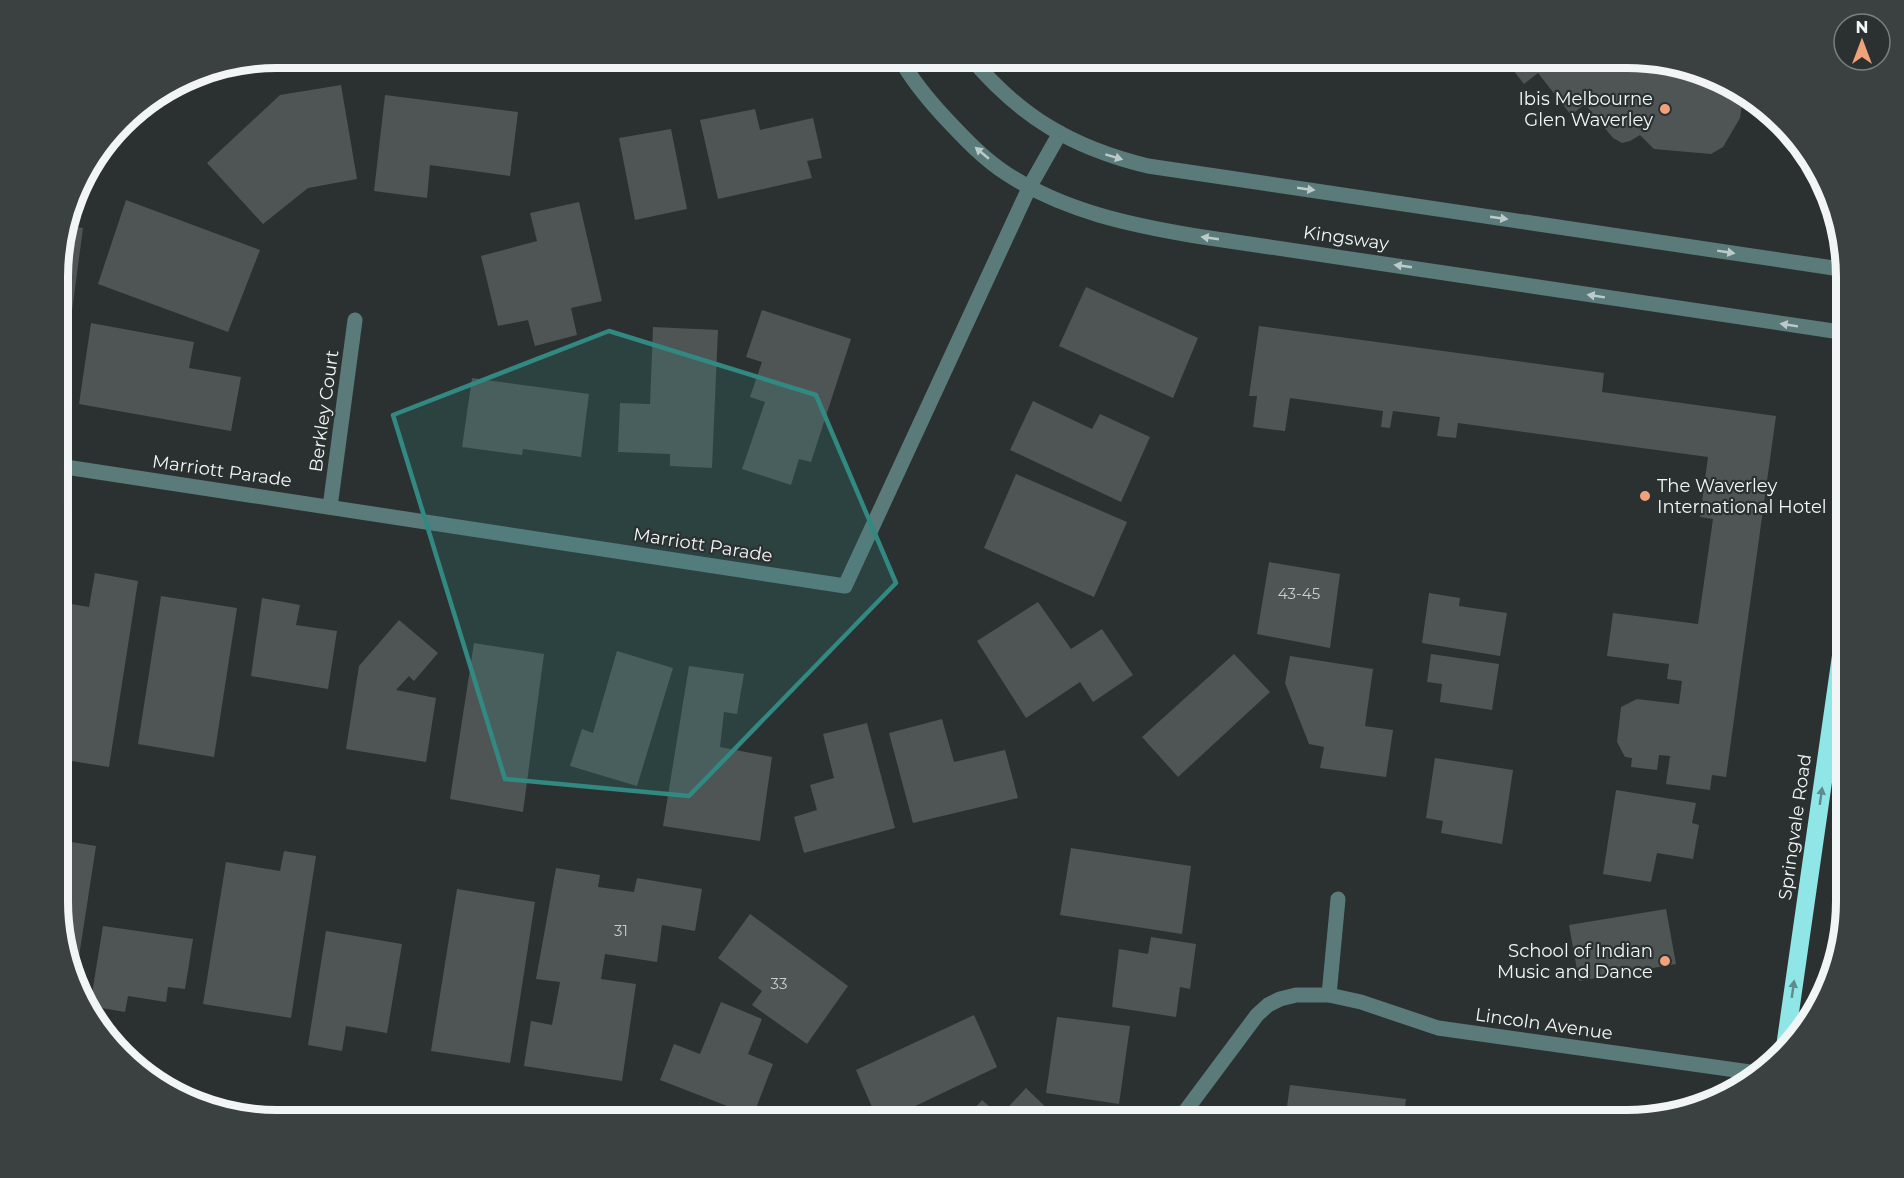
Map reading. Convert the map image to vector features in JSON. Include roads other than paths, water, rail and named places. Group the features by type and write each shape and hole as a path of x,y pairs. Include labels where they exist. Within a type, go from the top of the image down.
{"highway":[{"name":"Springvale Road","path":"1786,1037 1836,685"}],"street":[{"name":"Kingsway","path":"905,68 928,100 966,140 1005,173 1075,207 1146,227 1836,331"},
{"path":"981,68 1015,104 1060,134 1105,154 1148,166 1836,269"},
{"name":"Marriott Parade","path":"68,467 845,586 1030,186 1060,134"},
{"name":"Berkley Court","path":"330,507 355,320"},
{"path":"1329,995 1338,899"},
{"name":"Lincoln Avenue","path":"1186,1110 1242,1033 1268,1005 1296,995 1329,995 1361,1002 1438,1028 1748,1072"}],"place":[{"name":"Ibis Melbourne Glen Waverley","path":"1665,109"},
{"name":"The Waverley International Hotel","path":"1645,496"},
{"name":"School of Indian Music and Dance","path":"1665,961"}]}
